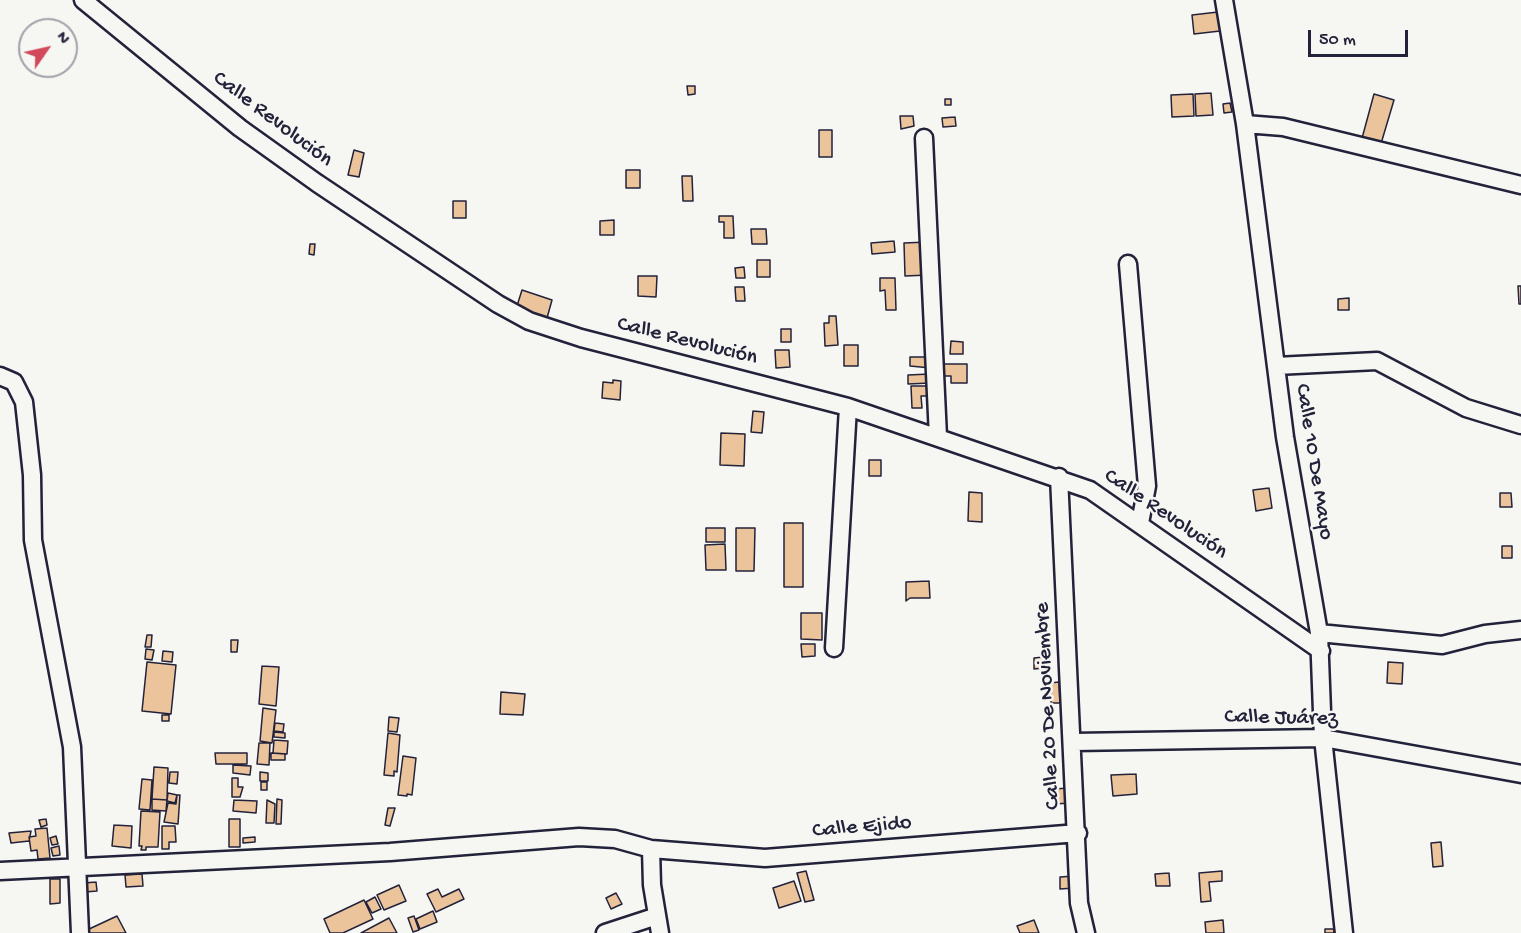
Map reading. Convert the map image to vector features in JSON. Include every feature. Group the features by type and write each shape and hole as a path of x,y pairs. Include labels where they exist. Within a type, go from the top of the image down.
{"street":[{"name":"Calle Revolución","path":"83,0 240,128 307,177 498,304 529,321 581,338 848,407 1059,477 1090,490 1140,523 1321,651"},
{"name":"Calle 10 De Mayo","path":"1224,0 1245,124 1285,437 1319,633 1323,738 1344,933"},
{"path":"1245,124 1283,127 1521,185"},
{"path":"924,138 938,437"},
{"path":"1128,264 1147,486 1140,523"},
{"path":"1276,366 1377,362 1466,408 1521,425"},
{"path":"0,376 14,382 24,402 32,475 33,540 72,747 79,866 80,933"},
{"path":"834,648 848,407"},
{"name":"Calle 20 De Noviembre","path":"1059,477 1074,742 1079,903 1086,933"},
{"path":"1319,633 1442,645 1485,634 1521,630"},
{"name":"Calle Juárez","path":"1074,742 1323,738 1521,774"},
{"name":"Calle Ejido","path":"0,871 390,852 579,837 615,839 651,849 765,858 1078,833"},
{"path":"651,849 652,885 660,933"},
{"path":"605,933 657,916"}],"building":[{"path":"1218,12 1220,31 1194,34 1192,15"},
{"path":"687,86 695,86 695,94 688,95"},
{"path":"1211,93 1213,115 1196,116 1195,94"},
{"path":"1193,94 1194,116 1172,117 1171,95"},
{"path":"1374,94 1394,100 1380,147 1361,142"},
{"path":"945,99 951,99 951,105 945,105"},
{"path":"1230,103 1232,112 1224,113 1223,104"},
{"path":"900,116 913,116 914,126 901,129"},
{"path":"955,117 956,126 943,127 942,118"},
{"path":"819,130 832,130 832,157 819,157"},
{"path":"354,150 364,153 359,177 348,175"},
{"path":"626,170 640,170 640,188 626,188"},
{"path":"682,176 692,176 693,201 683,201"},
{"path":"453,201 466,201 466,218 453,218"},
{"path":"719,216 733,216 734,238 724,238 724,222 719,222"},
{"path":"614,220 614,235 600,235 600,221"},
{"path":"751,229 766,229 767,244 752,244"},
{"path":"894,241 895,252 872,254 871,243"},
{"path":"927,242 928,275 905,276 904,243"},
{"path":"310,244 315,244 314,255 309,254"},
{"path":"757,260 770,260 770,277 757,277"},
{"path":"744,267 745,278 736,278 735,268"},
{"path":"638,276 657,276 656,297 638,296"},
{"path":"880,278 895,278 896,310 886,310 885,290 880,291"},
{"path":"1518,286 1521,286 1521,304 1519,304"},
{"path":"735,287 744,287 745,301 736,301"},
{"path":"522,290 552,300 547,318 516,309"},
{"path":"1349,298 1349,310 1338,310 1338,299"},
{"path":"829,316 836,316 838,345 825,346 824,323 829,323"},
{"path":"781,329 791,329 791,342 781,342"},
{"path":"951,341 963,342 963,354 950,354"},
{"path":"844,345 858,345 858,366 844,366"},
{"path":"775,350 789,350 790,367 776,368"},
{"path":"910,357 930,357 931,368 910,366"},
{"path":"943,364 967,364 967,383 951,383 951,376 943,376"},
{"path":"930,374 930,383 908,384 908,375"},
{"path":"613,380 621,381 620,400 602,398 603,382 613,383"},
{"path":"911,386 932,386 932,396 921,396 922,408 912,408"},
{"path":"753,411 764,412 762,433 751,432"},
{"path":"721,433 745,434 744,466 720,465"},
{"path":"869,460 881,460 881,476 869,476"},
{"path":"1269,488 1272,508 1256,511 1253,490"},
{"path":"969,492 982,493 982,522 968,521"},
{"path":"1500,493 1511,493 1512,507 1500,507"},
{"path":"784,523 803,523 803,587 784,587"},
{"path":"706,528 725,528 725,542 706,542"},
{"path":"736,528 755,528 754,571 736,571"},
{"path":"725,544 726,570 706,570 705,545"},
{"path":"1502,546 1512,546 1512,558 1502,558"},
{"path":"929,581 930,598 910,598 906,601 906,582"},
{"path":"801,613 822,613 822,640 801,639"},
{"path":"147,635 152,635 151,647 145,647"},
{"path":"231,640 238,640 237,652 231,652"},
{"path":"801,644 815,644 815,656 802,657"},
{"path":"146,649 154,650 152,660 145,659"},
{"path":"163,651 173,652 172,662 162,661"},
{"path":"1043,657 1044,668 1034,669 1034,658"},
{"path":"147,662 176,665 171,714 142,711"},
{"path":"1388,662 1403,663 1402,684 1387,683"},
{"path":"262,666 279,667 276,706 259,704"},
{"path":"1059,682 1060,703 1051,703 1050,683"},
{"path":"501,692 525,694 523,715 500,714"},
{"path":"263,708 276,710 272,743 260,741"},
{"path":"162,715 169,715 169,721 162,721"},
{"path":"389,717 399,718 397,732 388,731"},
{"path":"275,723 284,724 283,732 274,731"},
{"path":"274,732 285,733 285,738 274,737"},
{"path":"388,733 400,735 397,772 394,771 394,776 384,775"},
{"path":"274,740 288,741 287,754 273,753"},
{"path":"259,743 270,743 269,765 257,764"},
{"path":"215,753 247,753 247,764 216,764"},
{"path":"271,753 285,754 285,760 271,760"},
{"path":"403,756 416,758 412,795 407,794 407,796 398,795"},
{"path":"233,765 251,766 250,775 233,773"},
{"path":"154,767 168,768 167,800 152,799"},
{"path":"170,772 178,772 177,784 169,783"},
{"path":"260,772 268,773 268,781 260,781"},
{"path":"1136,774 1137,794 1113,796 1111,775"},
{"path":"232,778 238,778 238,787 243,787 240,797 232,797"},
{"path":"142,779 152,780 150,810 139,809"},
{"path":"261,782 267,782 267,790 261,790"},
{"path":"1070,788 1071,803 1054,804 1053,789"},
{"path":"168,793 177,795 175,803 167,801"},
{"path":"177,795 180,795 178,824 164,822 168,803 176,804"},
{"path":"152,799 167,800 166,811 152,810"},
{"path":"277,799 282,800 281,824 276,824"},
{"path":"234,800 257,801 256,813 233,811"},
{"path":"267,800 275,804 274,823 266,823"},
{"path":"388,808 395,808 390,826 385,825"},
{"path":"141,811 160,812 158,847 146,847 146,850 141,850 142,846 139,846"},
{"path":"46,819 47,825 41,827 39,820"},
{"path":"229,819 240,819 240,847 229,847"},
{"path":"114,825 132,826 131,848 112,846"},
{"path":"162,826 175,826 176,842 169,842 169,849 162,849"},
{"path":"47,828 50,858 38,859 37,850 31,851 29,837 36,836 35,829"},
{"path":"31,831 29,841 11,843 9,833"},
{"path":"56,836 58,844 52,845 50,838"},
{"path":"255,837 255,842 243,843 243,838"},
{"path":"1441,842 1443,866 1433,867 1431,843"},
{"path":"59,846 60,855 53,856 51,848"},
{"path":"806,871 814,900 805,902 797,873"},
{"path":"1222,871 1222,881 1209,882 1211,901 1201,902 1199,873"},
{"path":"1169,873 1170,886 1156,886 1155,874"},
{"path":"142,874 143,886 126,887 125,875"},
{"path":"1074,876 1074,888 1060,889 1060,877"},
{"path":"50,879 60,879 60,903 50,904"},
{"path":"794,881 801,901 779,908 773,888"},
{"path":"96,882 97,891 85,892 84,883"},
{"path":"399,885 406,901 384,910 377,895"},
{"path":"438,889 442,897 459,889 464,899 436,912 427,894"},
{"path":"616,893 622,904 611,909 606,898"},
{"path":"375,897 381,909 372,913 366,902"},
{"path":"364,900 373,919 343,933 330,933 324,919"},
{"path":"433,911 437,922 420,929 416,919"},
{"path":"117,916 126,933 88,933 87,930"},
{"path":"414,916 419,930 413,932 408,918"},
{"path":"389,918 397,933 361,933"},
{"path":"1034,920 1039,933 1020,933 1017,926"},
{"path":"1223,920 1224,933 1206,933 1205,922"},
{"path":"1325,929 1334,929 1334,933 1325,933"}]}
